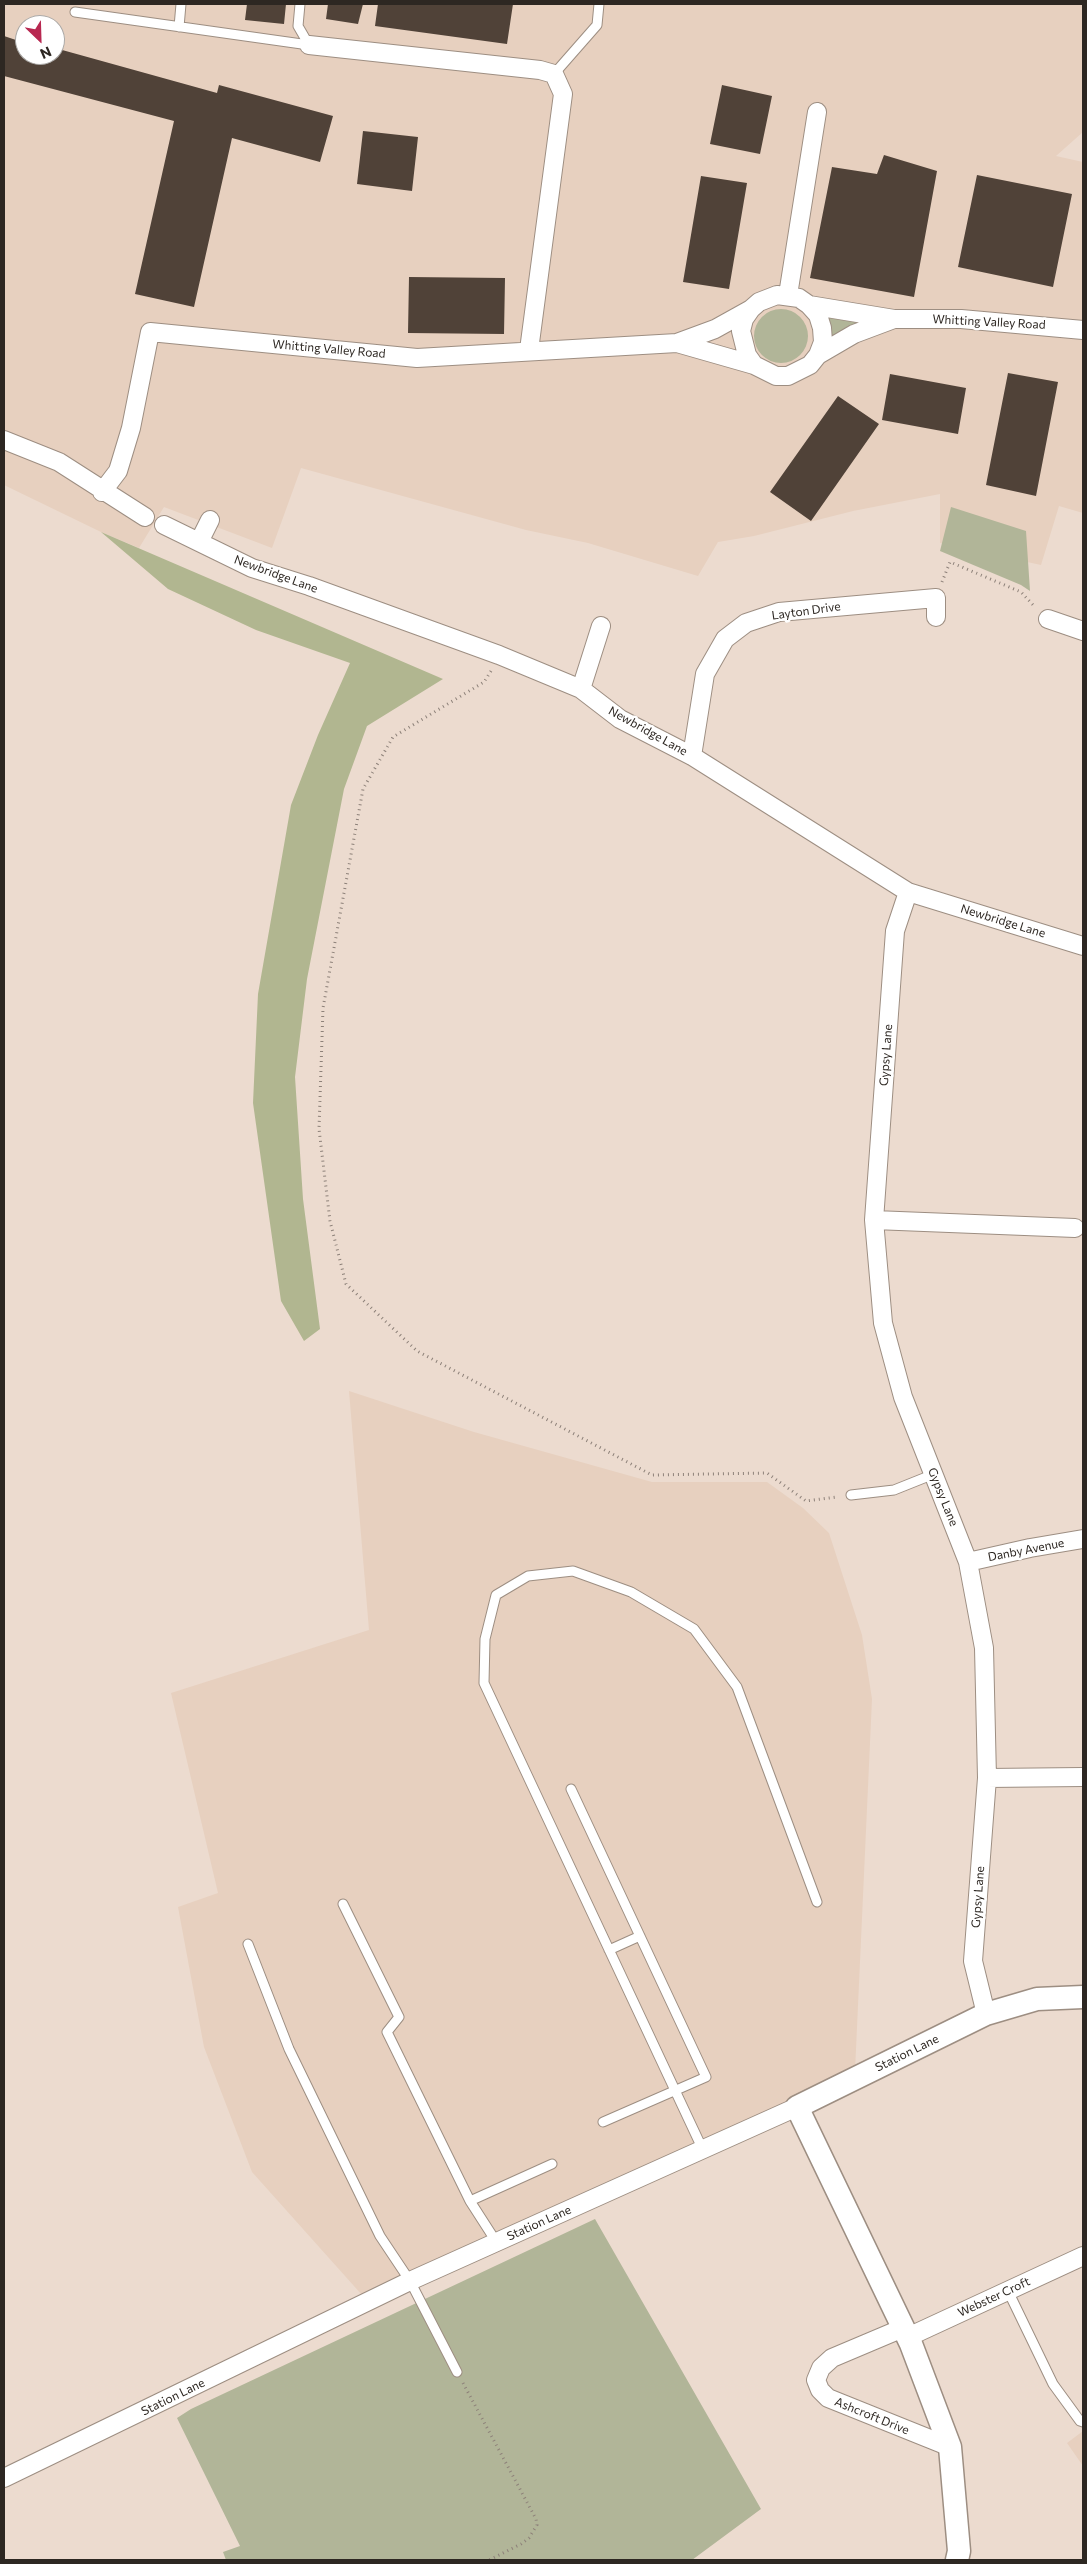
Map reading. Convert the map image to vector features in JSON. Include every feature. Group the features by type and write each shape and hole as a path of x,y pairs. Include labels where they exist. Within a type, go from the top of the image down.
{"street":[{"path":"309,45 540,70 554,74 563,94 529,350"},
{"path":"788,295 816,112"},
{"name":"Whitting Valley Road","path":"102,492 118,471 131,428 150,332 417,358 529,350 677,343 715,329 768,297 788,295 809,305 894,319 961,319 1083,330"},
{"path":"809,305 818,315 822,328 822,342 818,356"},
{"path":"751,309 744,320 742,344 746,356 754,365"},
{"name":"Whitting Valley Road","path":"677,343 754,365 776,376 788,376 810,365 818,356 854,334 894,319"},
{"path":"4,440 58,462 102,492 145,517"},
{"path":"199,542 210,520"},
{"name":"Newbridge Lane","path":"164,525 252,568 309,586 499,655 581,690 620,719 692,756 908,892 1083,946"},
{"path":"936,598 936,617"},
{"name":"Layton Drive","path":"692,756 705,674 725,639 746,623 779,612 936,598"},
{"path":"1048,619 1083,631"},
{"path":"581,690 601,626"},
{"name":"Gypsy Lane","path":"908,892 895,931 874,1220 883,1323 903,1397 968,1562 984,1648 987,1778 973,1961 986,2014"},
{"path":"874,1220 1075,1228"},
{"name":"Danby Avenue","path":"968,1562 1030,1548 1083,1539"},
{"path":"987,1778 1083,1777"},
{"name":"Station Lane","path":"4,2478 410,2281 798,2107 986,2014 1037,1999 1083,1997"},
{"path":"798,2107 905,2333 950,2447 959,2551 957,2560"},
{"name":"Webster Croft","path":"905,2333 1008,2291 1082,2258"},
{"name":"Ashcroft Drive","path":"905,2333 832,2358 821,2368 816,2380 820,2390 828,2398 950,2447"}],"lane":[{"path":"179,27 181,4"},
{"path":"300,4 298,26 309,45"},
{"path":"554,74 597,25 599,4"},
{"path":"75,12 309,45"},
{"path":"851,1495 894,1490 934,1474"},
{"path":"703,2150 484,1683 485,1639 496,1595 528,1576 573,1571 631,1592 694,1629 737,1687 817,1902"},
{"path":"571,1789 706,2077 603,2122"},
{"path":"343,1904 399,2017 387,2032 470,2201 496,2242"},
{"path":"609,1950 640,1936"},
{"path":"248,1944 293,2058 380,2236 410,2281 457,2372"},
{"path":"470,2201 552,2164"},
{"path":"1008,2291 1053,2384 1083,2422"}],"path":[{"path":"936,598 950,562 1021,592 1048,619"},
{"path":"499,655 484,682 393,737 363,789 323,1008 319,1129 330,1220 346,1284 417,1351 652,1475 767,1473 806,1501 851,1495"},
{"path":"457,2372 536,2519 537,2525 529,2538 489,2560"}],"shaded area":[{"path":"4,4 1083,4 1083,132 1056,156 1083,162 1083,513 1059,506 1041,565 940,543 940,494 853,511 754,536 718,542 698,576 588,543 526,530 301,468 272,548 164,507 139,548 101,532 4,485"},
{"path":"349,1391 474,1432 652,1482 767,1482 803,1508 829,1533 862,1635 872,1699 855,2071 362,2295 252,2172 204,2047 178,1907 218,1893 171,1693 369,1630"},
{"path":"1083,2431 1083,2466 1067,2443"}],"green space":[{"path":"781,309 791,311 800,317 806,326 808,336 806,346 800,355 791,361 781,363 771,361 762,355 756,346 754,336 756,326 762,317 771,311"},
{"path":"827,315 866,323 832,339 832,329"},
{"path":"951,507 1026,531 1030,591 1021,585 940,551"},
{"path":"101,532 443,679 367,726 344,789 307,979 295,1077 303,1199 320,1329 304,1341 281,1301 253,1103 258,994 291,805 318,735 350,663 256,630 168,589"},
{"path":"595,2219 761,2509 692,2560 226,2560 223,2552 240,2546 177,2418 191,2409"}],"building":[{"path":"247,4 286,4 284,24 245,20"},
{"path":"328,4 363,4 358,24 326,19"},
{"path":"378,4 513,4 507,44 375,26"},
{"path":"4,36 15,40 15,65 65,65 65,51 217,93 219,85 333,116 320,162 232,138 194,307 135,294 174,121 4,76"},
{"path":"722,85 772,96 760,154 710,144"},
{"path":"363,131 418,137 412,191 357,184"},
{"path":"884,155 937,171 914,297 810,278 832,167 877,174"},
{"path":"977,175 1072,194 1053,287 958,267"},
{"path":"701,176 747,183 729,289 683,282"},
{"path":"409,277 505,278 504,334 408,333"},
{"path":"1008,373 1058,382 1036,496 986,485"},
{"path":"890,374 966,388 958,434 882,420"},
{"path":"838,396 879,424 811,521 770,492"}]}
